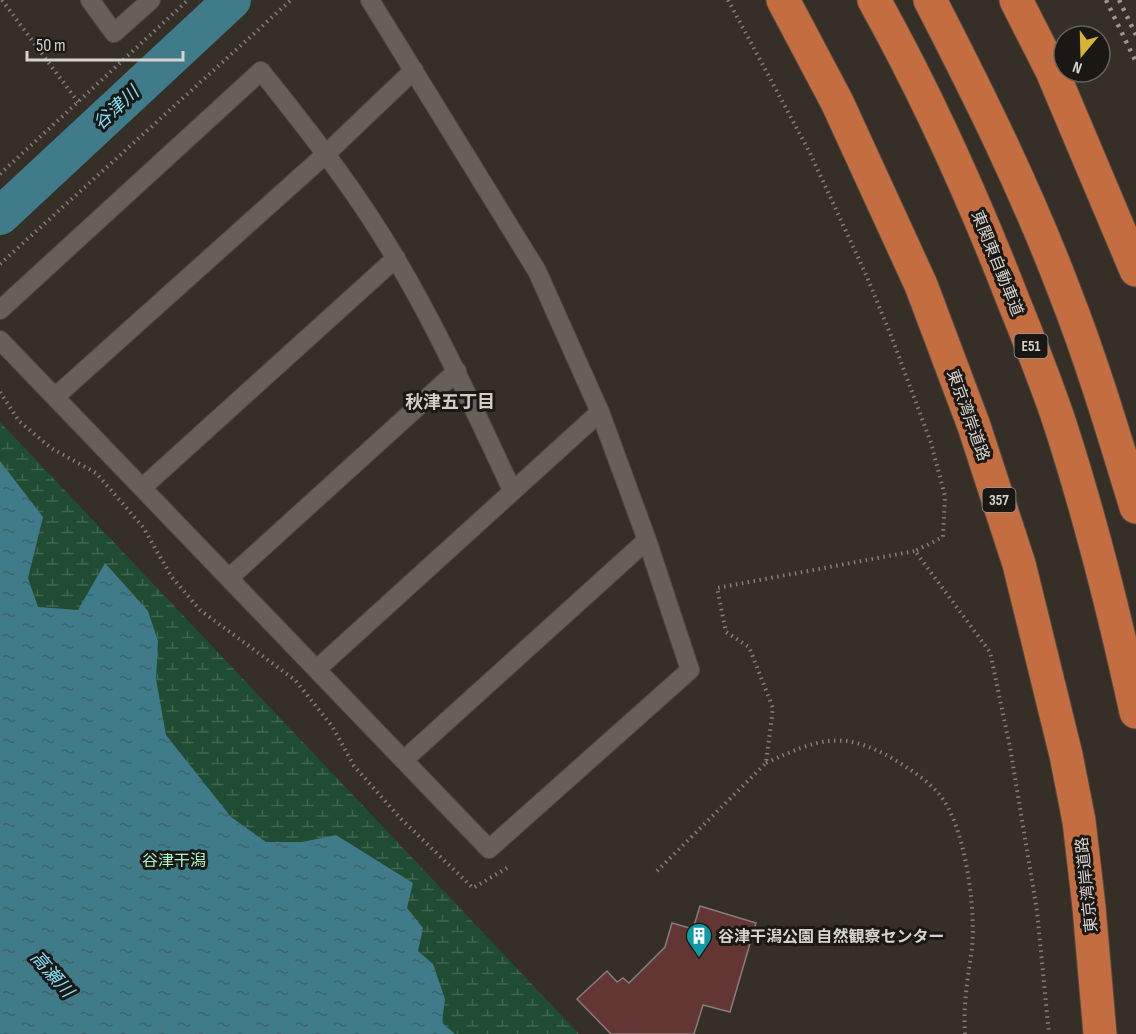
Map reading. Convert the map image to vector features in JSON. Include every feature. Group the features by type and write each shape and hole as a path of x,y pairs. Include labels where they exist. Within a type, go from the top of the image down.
{"highway":[{"name":"東京湾岸道路","path":"783,0 837,102 921,285 974,426 1019,564 1066,755 1079,821 1100,1034"},
{"name":"東関東自動車道","path":"874,0 911,66 969,193 1061,428 1123,651 1136,712"},
{"path":"930,0 988,111 1065,291 1136,507"},
{"path":"1016,0 1052,71 1136,270"},
{"path":"1079,821 1114,1034"}],"street":[{"path":"90,0 114,33 151,0"},
{"path":"0,340 489,849 690,670 647,540 600,412 537,271 370,0"},
{"path":"0,310 261,70 327,153 396,258 457,371 512,490"},
{"path":"55,397 327,153 414,70"},
{"path":"142,487 396,258"},
{"path":"229,578 457,371"},
{"path":"317,669 600,412"},
{"path":"405,759 647,540"}],"path":[{"path":"2,0 78,102"},
{"path":"0,174 188,0"},
{"path":"0,264 291,0"},
{"path":"728,0 810,153 848,236 892,338 931,443 945,496 943,537 915,551 717,588 726,632 749,647 772,708 766,763"},
{"path":"0,392 19,421 51,448 96,473 142,527 171,576 200,610 295,680 332,726 354,766 400,818 473,888 507,868"},
{"path":"915,551 990,652 1010,747 1037,911 1048,1034"},
{"path":"657,871 766,763 799,748 831,740 856,743 882,753 911,770 938,793 953,815 965,859 972,915 972,946 963,1016 965,1034"}],"green space":[{"name":"谷津干潟","path":"0,422 579,1034 0,1034"}],"water":[{"name":"谷津干潟","path":"0,461 43,517 28,578 38,607 78,610 105,563 148,611 158,641 156,679 166,735 231,817 266,842 302,842 336,835 413,883 407,908 423,928 418,951 433,964 445,999 442,1023 455,1034 0,1034"}],"building":[{"name":"谷津干潟公園 自然観察センター","path":"700,906 756,923 730,1012 703,1005 694,1034 611,1034 577,999 607,971 617,982 623,978 629,983 665,947 672,923 693,929"}],"waterway":[{"name":"谷津川","path":"0,216 232,0"}],"railway":[{"path":"1106,0 1136,62"},
{"path":"1119,0 1136,35"}],"place":[{"name":"谷津干潟公園 自然観察センター","path":"699,959"}],"district":[{"name":"秋津五丁目","path":"450,402"}],"water label":[{"name":"高瀬川","path":"52,974"}]}
